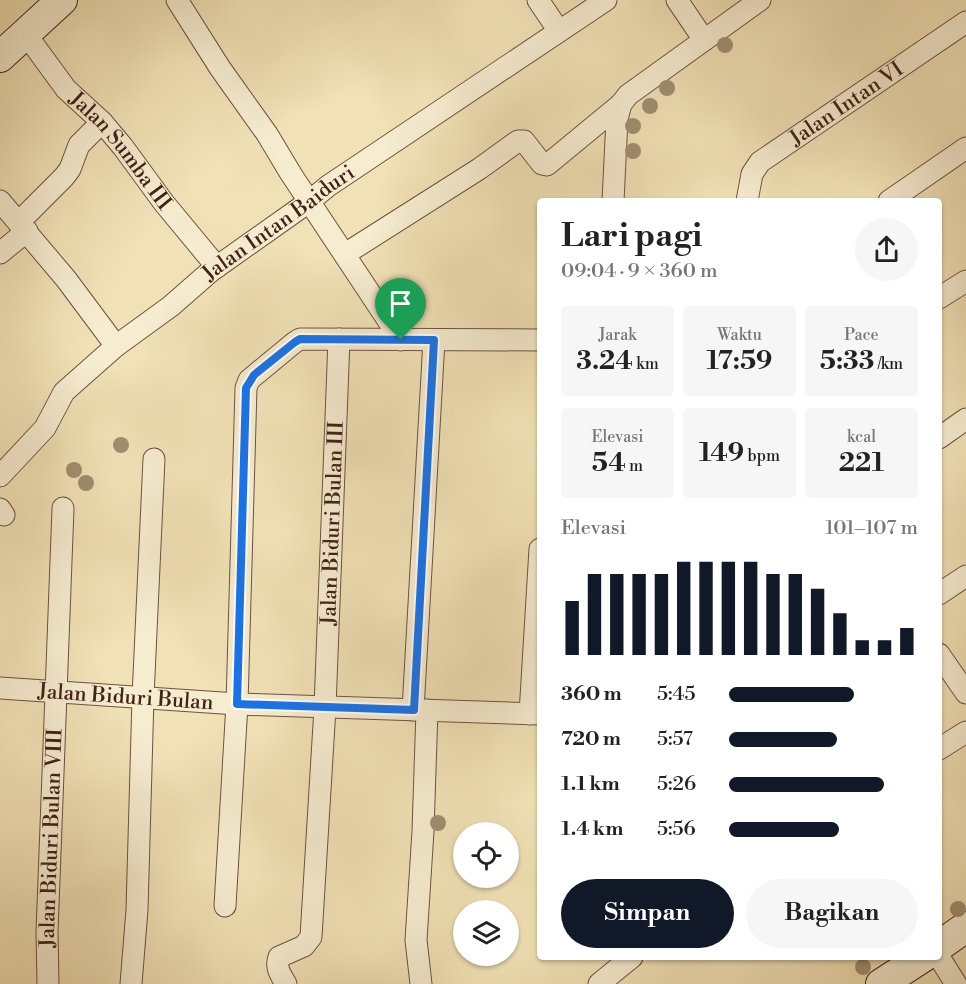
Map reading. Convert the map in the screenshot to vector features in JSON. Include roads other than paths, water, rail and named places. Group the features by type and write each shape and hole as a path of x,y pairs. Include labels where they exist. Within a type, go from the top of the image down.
{"street":[{"path":"0,57 62,0"},
{"path":"177,0 401,340"},
{"path":"538,0 559,31"},
{"name":"Jalan Intan Baiduri","path":"0,476 45,428 64,392 116,346 171,306 217,267 328,186 487,82 606,0"},
{"path":"677,0 704,40"},
{"path":"345,254 479,169 518,141 524,141 542,165 550,164 621,104 628,95 760,0"},
{"name":"Jalan Intan VI","path":"748,198 752,174 760,162 966,22"},
{"name":"Jalan Sumba III","path":"25,33 66,89 102,122 217,267"},
{"path":"613,198 617,118 621,104"},
{"path":"0,253 70,169 79,145 102,122"},
{"path":"893,198 966,148"},
{"path":"0,201 66,279 116,346"},
{"path":"942,296 966,281"},
{"path":"225,906 237,704 246,388 254,375 300,339 537,340"},
{"name":"Jalan Biduri Bulan III","path":"286,984 278,970 279,957 308,943 311,937 325,708 339,339"},
{"path":"422,984 416,940 423,831 420,710 434,340"},
{"path":"942,436 966,419"},
{"path":"131,984 138,910 143,697 154,459"},
{"name":"Jalan Biduri Bulan VIII","path":"48,984 47,920 63,508"},
{"path":"942,592 966,576"},
{"path":"535,714 537,648"},
{"path":"942,658 966,693"},
{"name":"Jalan Biduri Bulan","path":"0,688 237,704 535,714"},
{"path":"942,747 966,732"},
{"path":"942,944 966,927"},
{"path":"599,984 628,960"},
{"path":"881,984 918,960"},
{"path":"941,960 956,984"}]}
